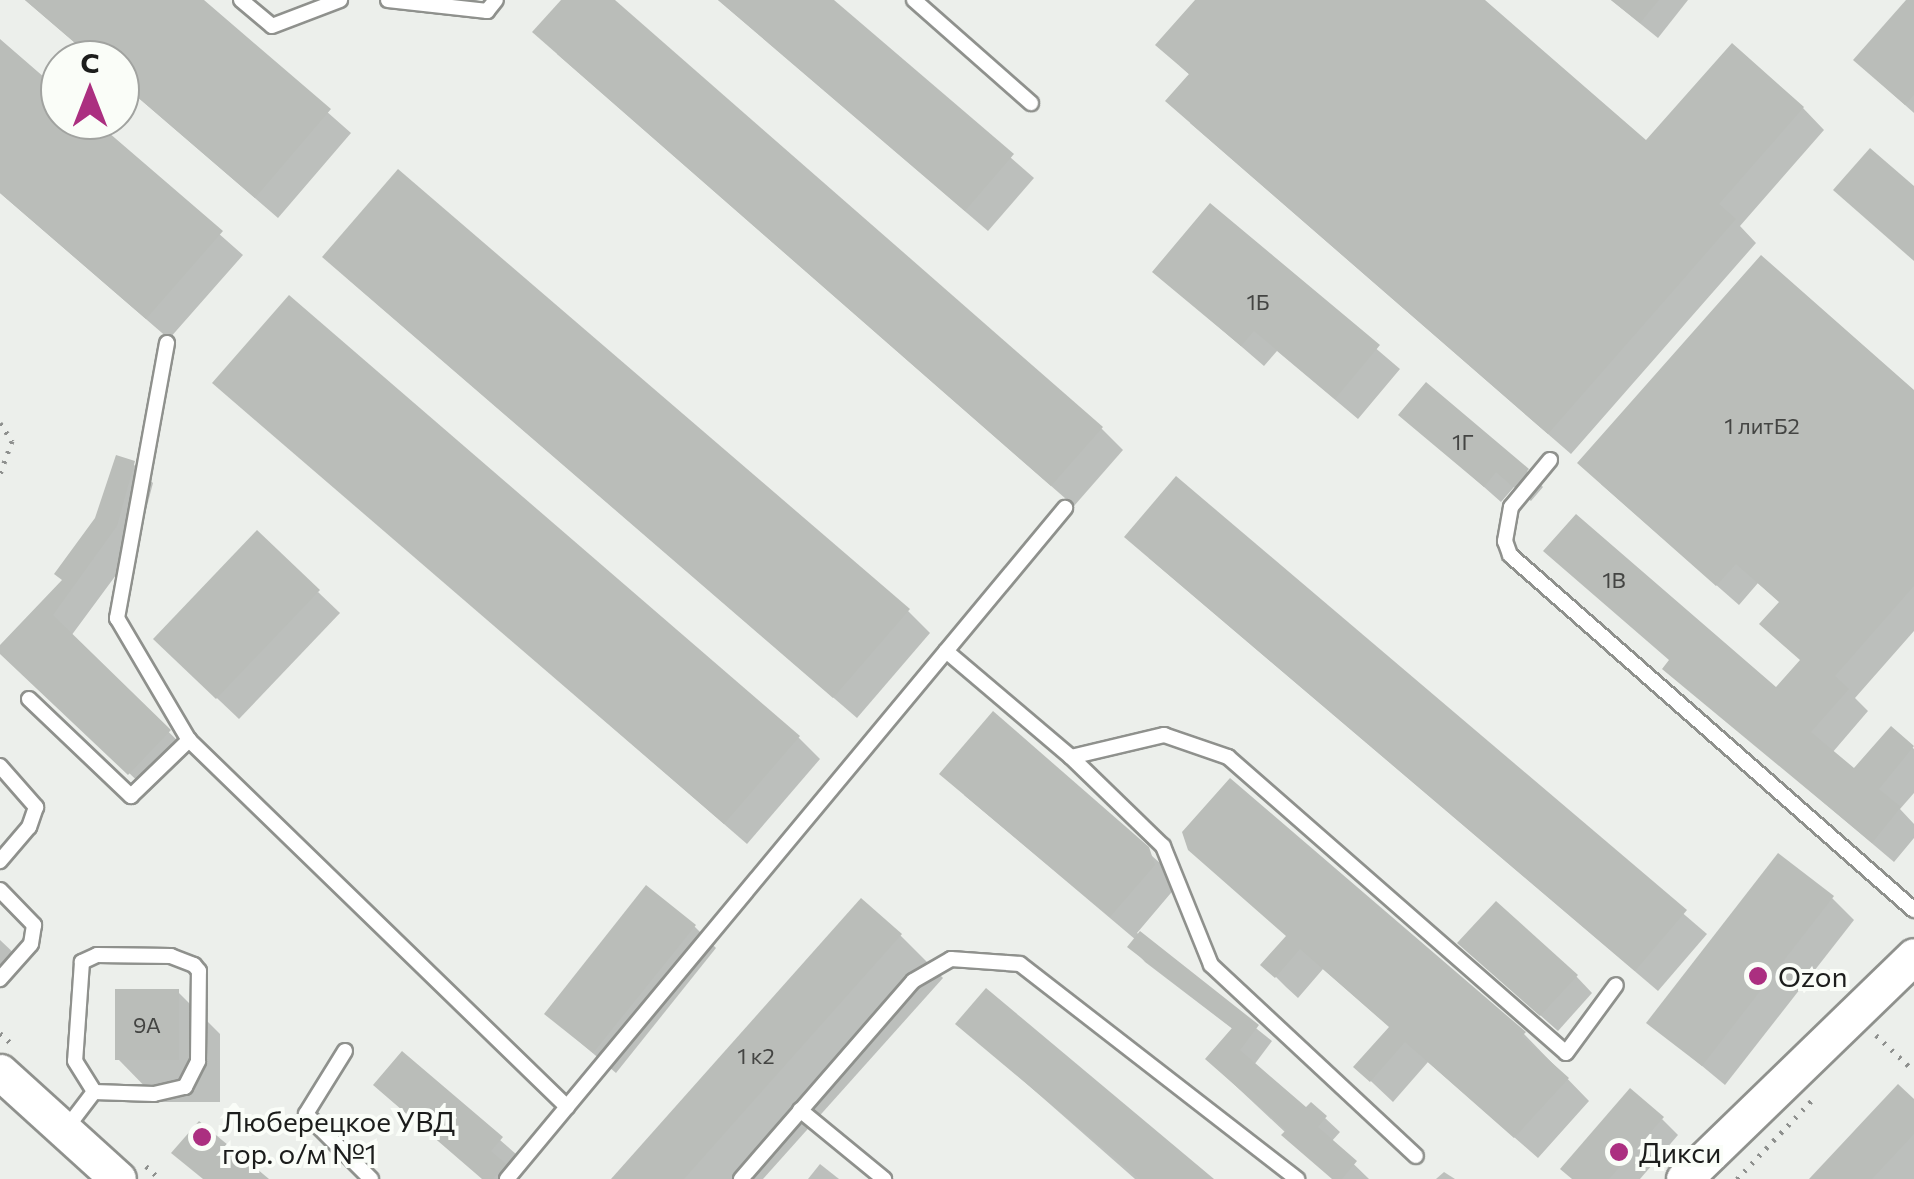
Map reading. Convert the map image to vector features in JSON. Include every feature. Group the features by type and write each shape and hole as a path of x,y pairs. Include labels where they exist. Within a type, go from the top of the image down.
{"street":[{"path":"1684,1179 1914,956"},
{"path":"0,1072 118,1179"}],"lane":[{"path":"241,0 272,26 340,0"},
{"path":"388,0 486,12 496,0"},
{"path":"914,0 1032,103"},
{"path":"168,344 117,618 189,740 567,1107"},
{"path":"1550,460 1511,507 1505,541 1510,555 1914,910"},
{"path":"507,1179 1065,508"},
{"path":"946,651 1072,756 1163,846 1211,965 1416,1156"},
{"path":"29,699 131,796 189,740"},
{"path":"1072,756 1164,735 1228,757 1566,1053 1616,985"},
{"path":"0,766 36,807 29,827 0,861"},
{"path":"0,890 34,924 31,944 0,979"},
{"path":"97,955 172,956 194,965 200,971 198,1062 185,1087 154,1094 94,1092 75,1062 82,962 97,955"},
{"path":"741,1179 922,974 952,959 1020,964 1297,1179"},
{"path":"345,1051 306,1114 371,1179"},
{"path":"64,1131 94,1092"},
{"path":"800,1110 884,1179"}],"path":[{"path":"0,423 12,441 0,474"},
{"path":"1874,1033 1914,1070"}],"building":[{"path":"25,0 204,0 331,109 255,198 140,99 140,40 72,40"},
{"path":"561,0 615,0 1103,427 1051,486 532,32"},
{"path":"718,0 834,0 1014,154 965,211"},
{"path":"1195,0 1485,0 1646,140 1732,43 1804,107 1719,204 1736,219 1548,434 1165,101 1189,74 1155,45"},
{"path":"1611,0 1659,0 1640,23"},
{"path":"1906,0 1914,0 1914,95 1905,105 1853,60"},
{"path":"0,39 40,74 40,140 117,140 223,231 146,319 0,193"},
{"path":"1870,148 1914,186 1914,261 1833,190"},
{"path":"398,169 910,609 833,698 322,257"},
{"path":"1210,203 1380,345 1335,399 1254,331 1241,346 1152,272"},
{"path":"1761,255 1914,390 1914,586 1835,676 1849,689 1811,732 1854,768 1891,726 1914,746 1879,789 1901,807 1872,843 1662,669 1669,660 1543,551 1576,514 1776,687 1800,660 1759,624 1779,602 1736,564 1716,586 1577,463"},
{"path":"289,295 800,736 724,824 212,383"},
{"path":"1426,382 1529,469 1513,487 1496,472 1484,487 1398,415"},
{"path":"116,455 135,461 117,526 53,615 171,730 128,775 0,654 0,645 62,580 54,574 95,518"},
{"path":"1176,476 1687,910 1635,971 1124,537"},
{"path":"257,530 320,590 216,699 153,639"},
{"path":"993,711 1149,847 1155,865 1110,917 939,774"},
{"path":"1230,778 1526,1032 1522,1036 1569,1078 1514,1138 1405,1042 1370,1082 1353,1067 1389,1027 1300,949 1275,978 1260,965 1286,936 1188,850 1182,832"},
{"path":"1778,853 1834,896 1702,1066 1646,1023"},
{"path":"646,885 696,925 593,1053 544,1014"},
{"path":"861,898 902,934 684,1179 611,1179"},
{"path":"1496,901 1578,975 1540,1016 1457,943"},
{"path":"1140,931 1259,1025 1240,1050 1306,1107 1311,1102 1327,1116 1318,1127 1357,1161 1342,1179 1332,1179 1281,1135 1286,1130 1205,1059 1232,1028 1127,947"},
{"path":"986,988 1214,1179 1140,1179 955,1024"},
{"path":"115,989 179,989 179,1060 115,1060"},
{"path":"402,1051 503,1137 491,1151 506,1164 493,1179 482,1179 373,1085"},
{"path":"1898,1084 1914,1099 1914,1134 1872,1179 1809,1179"},
{"path":"1630,1088 1664,1117 1609,1179 1572,1179 1560,1169"},
{"name":"Люберецкое УВД гор. о/м №1","path":"199,1121 269,1179 203,1179 171,1153"}],"place":[{"name":"Ozon","path":"1758,976"},
{"name":"Люберецкое УВД гор. о/м №1","path":"202,1137"},
{"name":"Дикси","path":"1619,1152"}]}
